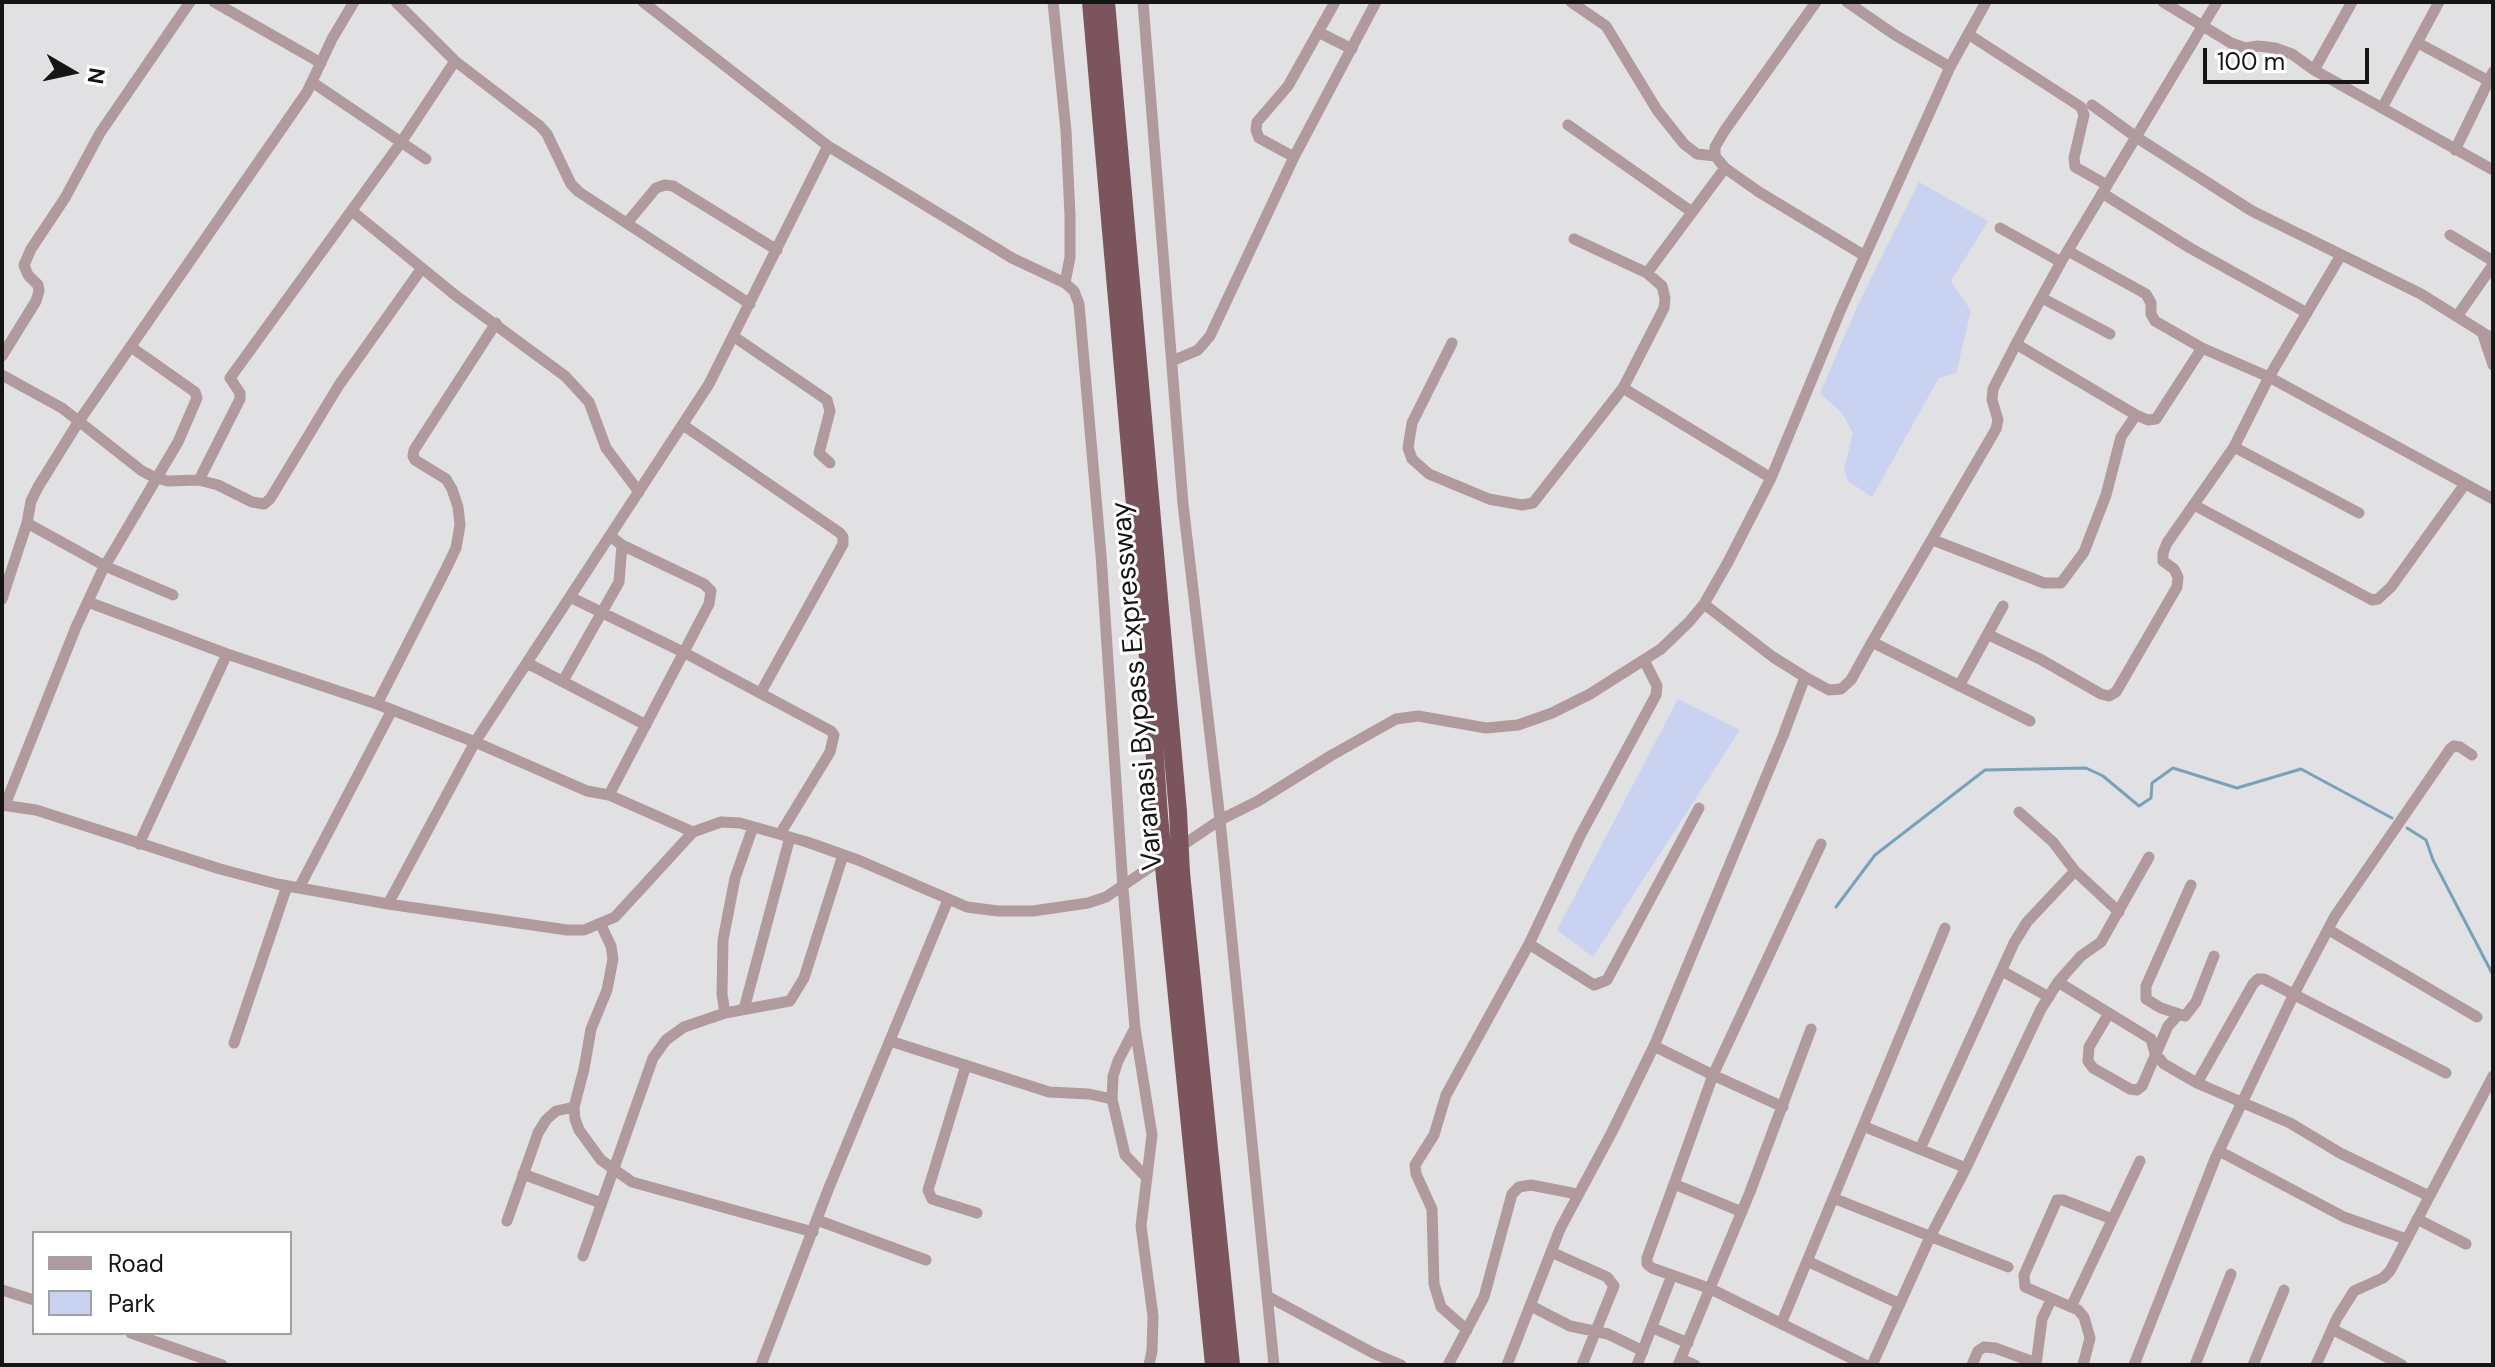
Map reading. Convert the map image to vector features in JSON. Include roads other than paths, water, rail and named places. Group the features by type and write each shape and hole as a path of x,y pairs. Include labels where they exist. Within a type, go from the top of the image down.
{"highway":[{"name":"Varanasi Bypass Expressway","path":"1091,2 1146,631 1168,814"},
{"name":"Varanasi Bypass Expressway","path":"1106,2 1214,1365"},
{"name":"Varanasi Bypass Expressway","path":"1173,875 1231,1365"}],"street":[{"path":"2,356 39,291 24,265 31,249 65,198 100,133 190,2"},
{"path":"214,2 321,63"},
{"path":"2,599 38,487 79,421 312,82 354,2"},
{"path":"396,2 455,61 540,126 547,134 571,184 750,304"},
{"path":"643,2 828,146 1012,258 1065,283 1074,291 1079,304 1135,1028 1152,1135 1141,1226 1153,1316 1149,1365"},
{"path":"1053,2 1066,131 1070,215 1070,257 1065,283"},
{"path":"1143,2 1183,504 1220,820 1274,1365"},
{"path":"1294,157 1259,138 1257,122 1288,86 1335,2"},
{"path":"1172,361 1198,350 1210,336 1294,157 1376,2"},
{"path":"1571,2 1606,26 1657,110 1684,144 1697,154 1715,156"},
{"path":"1816,2 1725,130 1715,147 1715,156 1725,168 1759,192 1865,256"},
{"path":"1847,2 1950,67"},
{"path":"131,347 195,392 197,398 178,442 105,566 3,805 36,810 139,844 293,887 567,930 584,930 615,917 693,832 721,822 753,827 843,855 967,907 1033,911 1088,903 1123,888 1220,820 1258,801 1396,719 1418,716 1486,728 1518,725 1552,713 1590,694 1661,649 1704,604 1771,478 1865,256 1950,67 1986,2"},
{"path":"2163,2 2245,48 2266,47 2292,54 2314,70 2493,170"},
{"path":"1704,604 1773,657 1829,690 1841,689 1851,680 1996,429 1998,420 1992,400 1993,389 2016,344 2061,262 2217,2"},
{"path":"2314,70 2352,2"},
{"path":"2382,108 2439,2"},
{"path":"1318,32 1352,49"},
{"path":"1968,34 2081,107 2084,115 2074,158 2075,167 2190,248 2307,313"},
{"path":"2418,43 2491,77 2455,150"},
{"path":"199,480 240,399 240,393 230,378 402,141 455,61"},
{"path":"312,82 426,159"},
{"path":"2092,105 2252,211 2458,315 2493,339"},
{"path":"1568,125 1692,212"},
{"path":"388,904 475,742 709,384 828,146"},
{"path":"1647,273 1725,168"},
{"path":"627,223 656,188 673,186 777,250"},
{"path":"352,211 422,268 550,362 582,392 595,413 606,448 639,492"},
{"path":"2000,228 2061,262"},
{"path":"2450,235 2493,263 2458,315"},
{"path":"1452,343 1412,423 1408,448 1412,459 1429,474 1489,499 1522,505 1533,503 1623,388 1664,308 1662,286 1647,273 1574,239"},
{"path":"2068,251 2146,294 2155,321 2202,348 2269,377 2493,499"},
{"path":"1989,635 2040,659 2101,694 2109,696 2116,692 2177,587 2178,577 2174,569 2163,561 2163,553 2234,447 2269,377 2341,255"},
{"path":"2,375 62,408 142,471 168,481 199,480 218,485 259,505 267,502 339,385 422,268"},
{"path":"2042,298 2110,334"},
{"path":"377,704 451,559 460,525 458,507 446,479 415,460 414,450 496,323"},
{"path":"2481,331 2493,365"},
{"path":"733,336 827,400 830,411 819,453 830,463"},
{"path":"2016,344 2148,420 2156,419 2202,348"},
{"path":"1623,388 1771,478"},
{"path":"1933,540 2044,583 2061,583 2084,552 2106,495 2116,449 2136,415"},
{"path":"683,425 843,537 843,544 761,692"},
{"path":"2234,447 2359,513"},
{"path":"2194,505 2372,600 2378,599 2391,587 2465,484"},
{"path":"27,523 105,566 173,595"},
{"path":"609,795 685,653 709,604 711,591 704,584 622,545 610,536"},
{"path":"563,681 619,582 622,545"},
{"path":"570,597 761,692 834,735 830,752 785,836 744,1009"},
{"path":"88,602 227,654 377,704 475,742 572,786 609,795 693,832"},
{"path":"1959,686 2003,606"},
{"path":"1872,642 2030,721"},
{"path":"139,844 227,654"},
{"path":"1467,1330 1441,1307 1434,1284 1432,1209 1415,1165 1434,1135 1446,1095 1529,944 1580,836 1656,695 1657,686 1646,658"},
{"path":"527,663 646,725"},
{"path":"1507,1365 1577,1194 1612,1132 1654,1046 1805,677"},
{"path":"234,1043 293,887 392,710"},
{"path":"2134,1365 2219,1151 2294,994 2329,930 2351,892 2450,749 2460,747 2472,755"},
{"path":"1529,944 1594,985 1607,980 1699,808"},
{"path":"2019,812 2053,842 2075,871 2119,912"},
{"path":"725,1013 722,994 723,940 735,878 753,827"},
{"path":"1821,844 1713,1075 1647,1264 1711,1289 1865,1365"},
{"path":"583,1256 653,1058 666,1040 684,1027 725,1013 790,1001 804,978 843,855"},
{"path":"1872,1365 1930,1237 2049,997 2081,956 2101,942 2149,857"},
{"path":"1920,1149 2027,922 2075,871"},
{"path":"2191,885 2144,995 2153,1004 2185,1016 2196,1002 2214,956"},
{"path":"761,1365 948,900"},
{"path":"601,925 611,946 613,959 610,977 591,1029 574,1107 579,1130 612,1170 632,1182 659,1191 815,1226 926,1260"},
{"path":"1781,1324 1945,928"},
{"path":"2329,930 2477,1017"},
{"path":"2002,971 2049,997"},
{"path":"2197,1083 2258,979 2294,994 2446,1073"},
{"path":"2058,982 2151,1039 2155,1053 2164,1064 2197,1083 2290,1123 2340,1153 2429,1196"},
{"path":"2109,1013 2089,1047 2088,1061 2093,1068 2137,1090 2142,1086 2168,1026 2178,1015"},
{"path":"1135,1028 1113,1076 1112,1099 1125,1155 1146,1177"},
{"path":"1695,1365 1680,1362 1742,1212 1811,1029"},
{"path":"890,1041 1049,1092 1112,1099"},
{"path":"1654,1046 1783,1107"},
{"path":"966,1065 928,1190 932,1199 977,1213"},
{"path":"2316,1365 2354,1291 2383,1278 2390,1271 2493,1076"},
{"path":"507,1221 538,1133 556,1111 574,1107"},
{"path":"1863,1126 1966,1168"},
{"path":"2219,1151 2344,1217 2406,1239"},
{"path":"2071,1307 2140,1161"},
{"path":"523,1174 601,1203"},
{"path":"1674,1184 1742,1212"},
{"path":"1448,1365 1484,1297 1512,1194 1519,1187 1531,1185 1577,1194"},
{"path":"1833,1198 2008,1267"},
{"path":"2083,1365 2090,1331 2084,1317 2078,1310 2025,1287 2024,1275 2057,1200 2112,1219"},
{"path":"2417,1219 2466,1244"},
{"path":"1551,1252 1594,1270 1612,1281 1614,1286 1582,1365"},
{"path":"1807,1261 1900,1304"},
{"path":"2195,1365 2231,1274"},
{"path":"1637,1365 1672,1275"},
{"path":"2,1290 32,1299"},
{"path":"2253,1365 2284,1290"},
{"path":"1267,1296 1401,1365"},
{"path":"1972,1365 1978,1351 1984,1347 1995,1348 2036,1364 2042,1319 2051,1300"},
{"path":"1531,1306 1570,1326 1596,1331 1643,1351"},
{"path":"1653,1328 1688,1343"},
{"path":"2332,1329 2402,1365"},
{"path":"137,1335 222,1365"}],"waterway":[{"path":"1836,907 1875,855 1985,770 2086,768 2103,776 2139,806 2151,798 2152,783 2173,768 2237,788 2301,769 2392,818"},
{"path":"2407,828 2426,840 2433,860 2493,975"}]}
